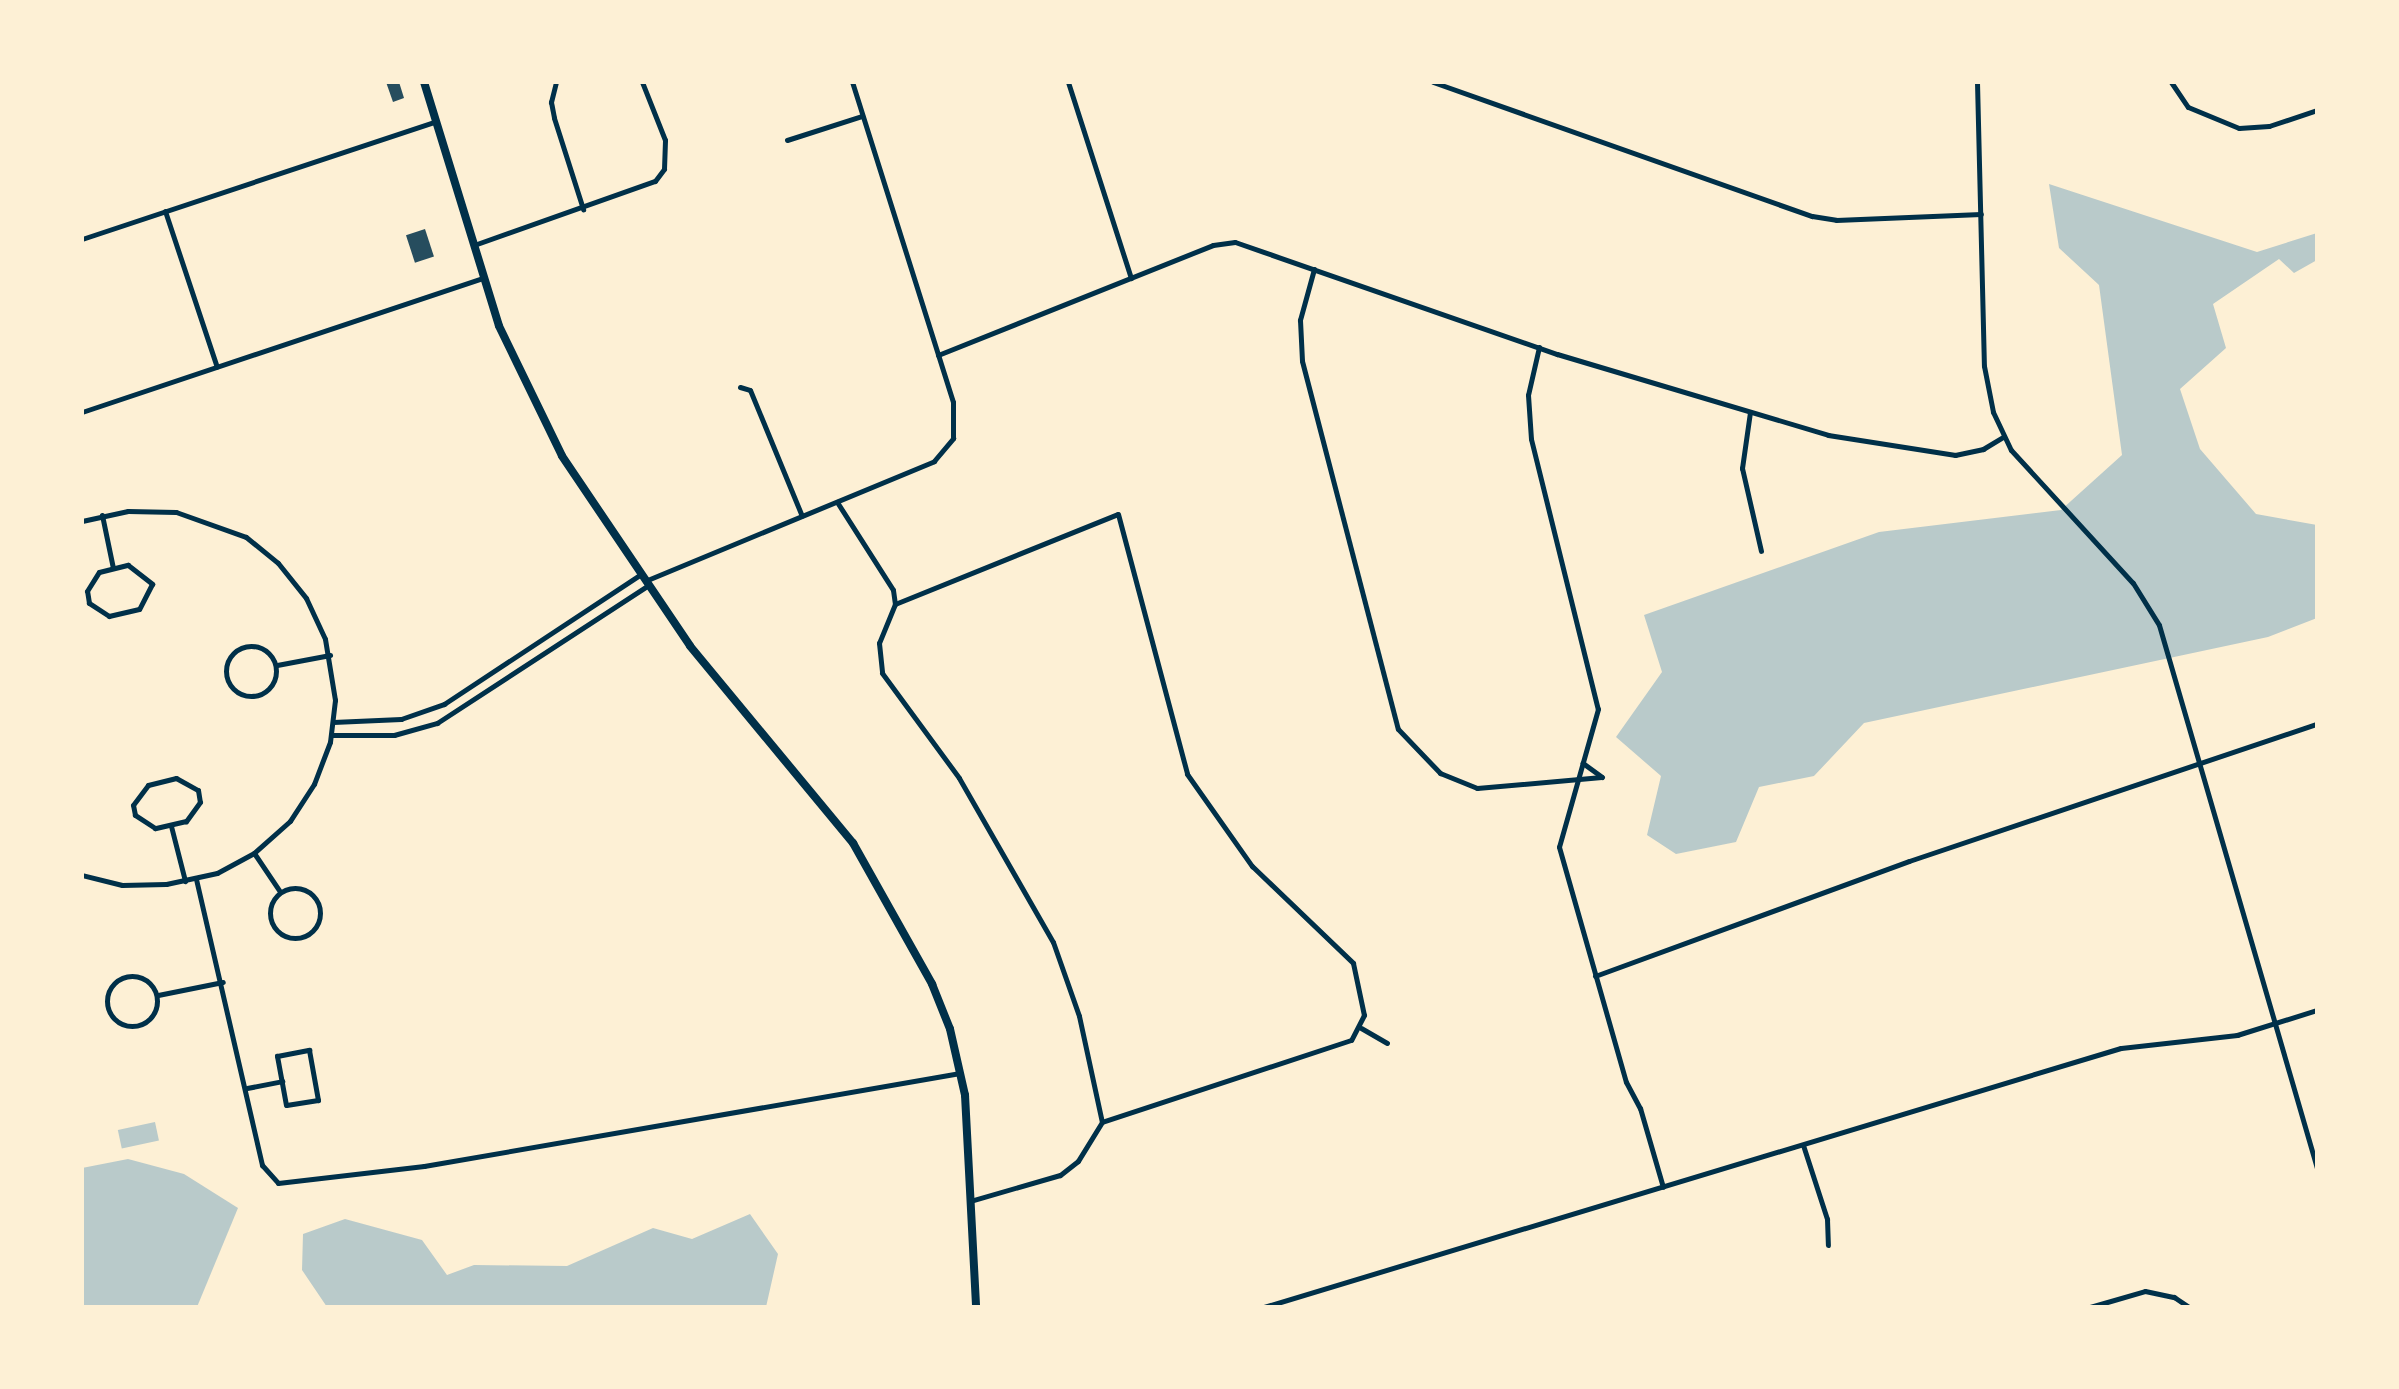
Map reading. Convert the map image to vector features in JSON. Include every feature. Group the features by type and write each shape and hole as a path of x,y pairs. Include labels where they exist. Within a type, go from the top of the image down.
{"main road":[{"path":"424,82 484,278 531,399 644,581 690,646 853,843 932,984 960,1073 967,1112 976,1307"}],"street":[{"path":"556,82 551,102 554,118 583,209"},
{"path":"473,245 649,186 664,169 665,140 642,82"},
{"path":"333,722 379,723 444,704 644,581 934,461 950,445 955,416 852,82"},
{"path":"1068,82 1131,278"},
{"path":"1433,82 1812,216 1836,220 1981,214"},
{"path":"1977,82 1984,366 2003,437 2149,605 2199,763 2317,1168"},
{"path":"2171,82 2188,107 2239,128 2269,126 2317,110"},
{"path":"787,140 862,116"},
{"path":"82,239 436,121"},
{"path":"165,211 217,367"},
{"path":"938,355 1213,245 1235,242 1539,347 1828,435 1955,455 1983,449 2003,437"},
{"path":"1314,269 1300,320 1302,361 1398,729 1425,761 1465,786 1602,777 1583,763"},
{"path":"82,412 484,278"},
{"path":"1539,347 1528,395 1530,430 1598,709 1559,847 1595,976 1663,1187"},
{"path":"740,387 750,390 802,516"},
{"path":"1750,412 1742,468 1761,551"},
{"path":"837,502 885,576 895,604 879,643 882,673 959,778 1053,942 1079,1016 1102,1122"},
{"path":"82,521 102,515 176,512 246,537 300,589 330,655 333,722 332,735 307,796 290,821 254,853 185,881 142,886 82,875"},
{"path":"895,604 1118,514 1185,770 1252,866 1353,963 1364,1015 1361,1028 1344,1044 1102,1122 1078,1161 1060,1175 970,1201"},
{"path":"102,515 113,568"},
{"path":"128,565 150,578 152,590 139,609 109,616 89,603 87,591 99,572 113,568 128,565"},
{"path":"332,735 394,735 437,723 644,581"},
{"path":"277,665 264,696 251,698 227,684 225,671 240,646 249,644 277,665 330,655"},
{"path":"1595,976 2317,724"},
{"path":"176,778 198,790 200,802 186,821 171,826 155,828 135,815 133,805 148,785 176,778"},
{"path":"171,826 185,881"},
{"path":"254,853 279,890 272,929 309,937 317,897 279,890"},
{"path":"196,879 223,982 262,1165 278,1183 424,1166 960,1073"},
{"path":"124,975 153,987 158,995 143,1025 136,1027 106,1008 124,975"},
{"path":"158,995 223,982"},
{"path":"1264,1307 2121,1048 2237,1035 2317,1010"},
{"path":"1361,1028 1387,1043"},
{"path":"309,1050 318,1100 286,1105 282,1081 277,1056 309,1050"},
{"path":"247,1088 282,1081"},
{"path":"1803,1145 1827,1219 1828,1245"},
{"path":"2090,1307 2145,1291 2174,1297 2189,1307"}],"shaded area":[{"path":"2049,184 2257,252 2317,233 2317,260 2294,273 2279,259 2213,304 2226,348 2180,389 2200,449 2256,514 2317,525 2317,618 2268,637 1864,723 1814,776 1759,787 1736,842 1676,854 1647,835 1661,776 1616,737 1662,672 1644,615 1879,532 2061,510 2122,455 2099,285 2059,248"},
{"path":"155,1122 159,1141 122,1148 118,1130"},
{"path":"128,1159 184,1174 238,1208 197,1307 82,1307 82,1168"},
{"path":"750,1214 778,1254 766,1307 327,1307 302,1270 303,1234 345,1219 422,1240 447,1275 474,1265 567,1266 653,1228 692,1239"}],"building":[{"path":"386,82 399,82 404,98 393,102"},
{"path":"425,229 434,257 415,263 406,235"}]}
